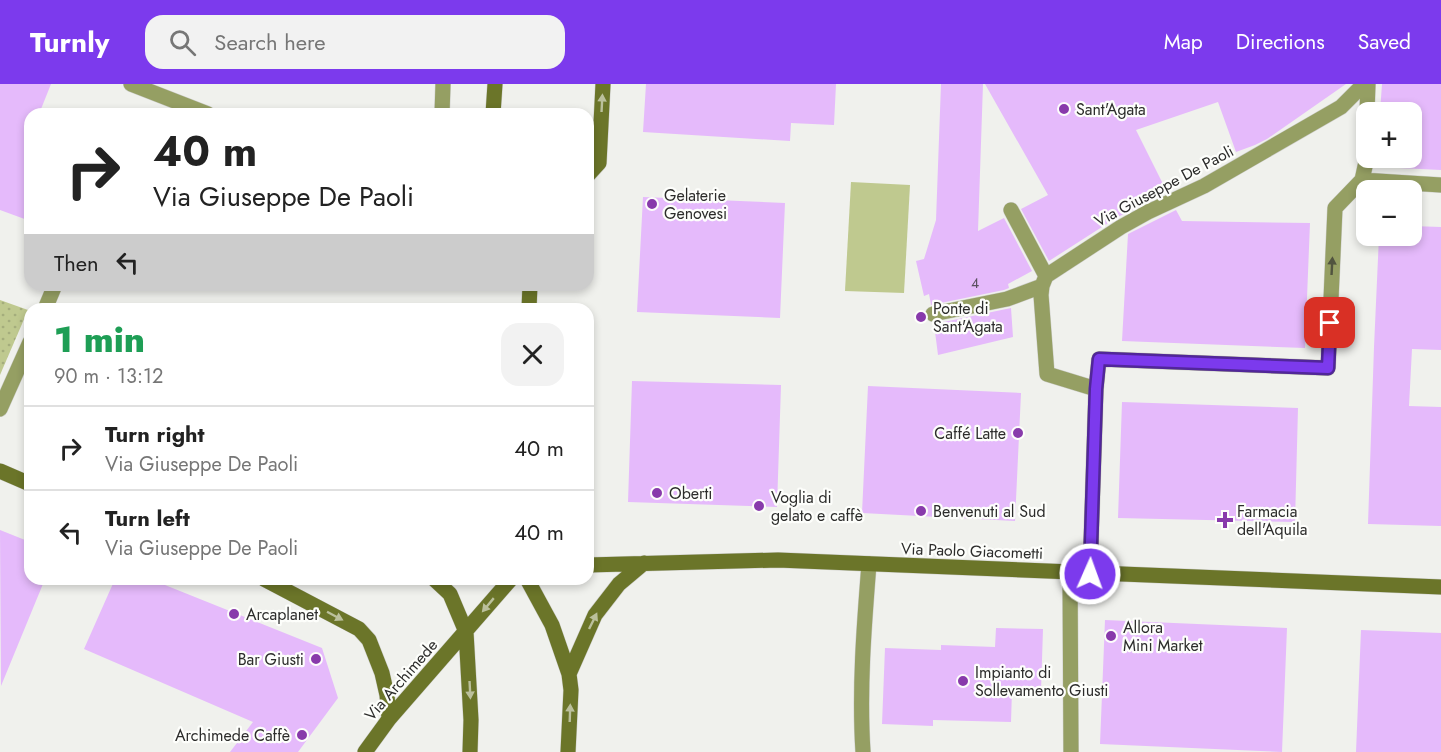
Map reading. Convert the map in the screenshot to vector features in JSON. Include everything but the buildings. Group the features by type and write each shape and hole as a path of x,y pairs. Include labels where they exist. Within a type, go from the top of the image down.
{"street":[{"path":"131,84 193,108"},
{"path":"442,108 443,84"},
{"path":"494,108 495,84"},
{"path":"594,168 598,163 603,84"},
{"path":"1366,84 1367,102"},
{"name":"Via Giuseppe De Paoli","path":"933,314 1007,299 1044,281 1121,227 1204,186 1341,107 1366,84"},
{"path":"1362,180 1365,168"},
{"path":"1422,184 1441,185"},
{"path":"1090,574 1099,359 1328,368 1335,208 1356,186"},
{"path":"1011,210 1044,281 1041,295 1047,374 1096,389"},
{"path":"0,409 24,355"},
{"path":"0,471 24,481"},
{"name":"Via Paolo Giacometti","path":"594,565 778,560 1441,587"},
{"path":"569,674 595,615 619,584 644,563"},
{"path":"863,752 862,693 869,564"},
{"path":"1070,573 1071,752"},
{"path":"275,585 359,629 369,640 382,674 389,719"},
{"path":"440,585 450,594 466,632 471,720 470,752"},
{"name":"Via Archimede","path":"365,752 389,719 506,585"},
{"path":"530,585 552,625 569,674 571,690 568,752"}],"green space":[{"path":"851,182 910,185 904,293 845,291"},
{"path":"0,300 24,309 24,319 0,375"}],"place":[{"name":"Sant'Agata","path":"1064,109"},
{"name":"Gelaterie Genovesi","path":"652,204"},
{"name":"Ponte di Sant'Agata","path":"921,317"},
{"name":"Caffé Latte","path":"1018,433"},
{"name":"Oberti","path":"657,493"},
{"name":"Voglia di gelato e caffè","path":"759,506"},
{"name":"Benvenuti al Sud","path":"921,511"},
{"name":"Farmacia dell'Aquila","path":"1225,520"},
{"name":"Arcaplanet","path":"234,614"},
{"name":"Allora Mini Market","path":"1111,636"},
{"name":"Bar Giusti","path":"316,659"},
{"name":"Impianto di Sollevamento Giusti","path":"963,681"},
{"name":"Archimede Caffè","path":"302,735"}],"route":[{"path":"1090,574 1099,359 1328,368 1330,323"}]}
